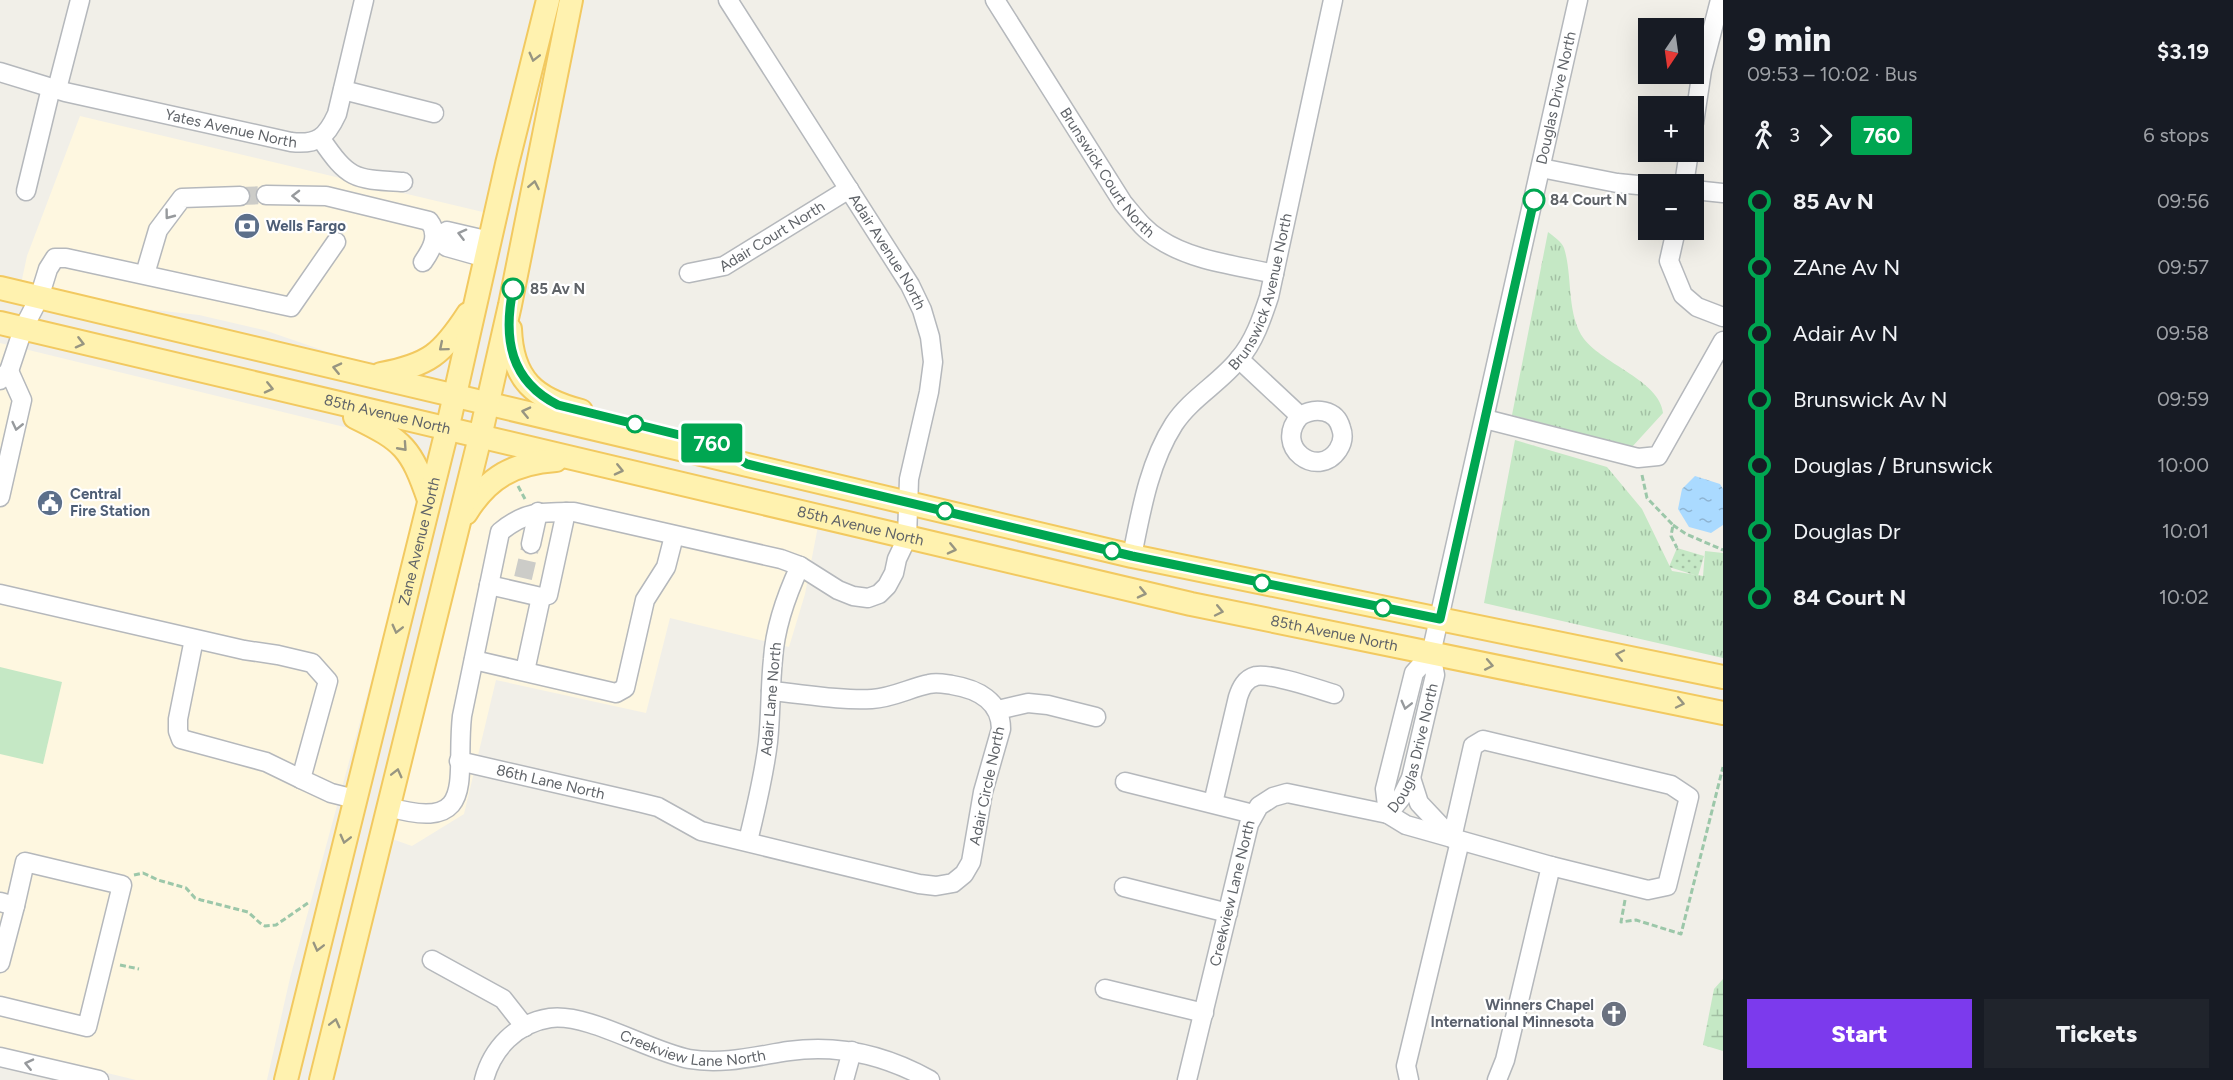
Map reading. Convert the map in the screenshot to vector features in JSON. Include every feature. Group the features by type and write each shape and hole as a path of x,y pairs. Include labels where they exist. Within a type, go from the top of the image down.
{"main road":[{"name":"Zane Avenue North","path":"286,1080 447,430 548,0"},
{"path":"321,1080 488,403 572,0"},
{"path":"0,288 1132,556 1723,677"},
{"path":"372,376 409,369 427,360 450,342 477,300"},
{"path":"510,305 513,354 524,379 542,397 558,405 712,443 747,464"},
{"name":"85th Avenue North","path":"0,323 1214,609 1723,713"},
{"path":"315,398 395,439 411,456 421,476 429,501"},
{"path":"451,557 463,518 472,503 492,481 503,473 537,461 574,459"}],"street":[{"path":"27,191 80,0"},
{"name":"Yates Avenue North","path":"0,72 54,88 306,144 321,139 331,128 337,114 364,0"},
{"name":"Adair Avenue North","path":"728,0 910,285 922,310 930,337 933,362 929,392 909,479 907,538"},
{"name":"Brunswick Court North","path":"995,0 1123,203 1139,222 1158,239 1180,250 1274,274"},
{"name":"Brunswick Avenue North","path":"1132,556 1150,478 1174,423 1239,359 1262,318 1274,274 1333,0"},
{"name":"Douglas Drive North","path":"1388,814 1401,798 1411,778 1435,675 1431,654 1578,0"},
{"path":"1698,96 1702,70 1720,0"},
{"path":"343,90 434,113"},
{"path":"321,139 337,163 348,172 366,180 403,182"},
{"path":"1541,168 1638,185"},
{"name":"Adair Court North","path":"688,273 724,266 849,189"},
{"path":"1704,191 1723,193"},
{"path":"266,195 326,196 429,221 434,227 435,238 423,262"},
{"path":"145,274 158,230 182,198 240,196"},
{"path":"435,238 447,231 488,249"},
{"path":"1674,240 1670,261 1683,295 1697,307 1723,317"},
{"path":"0,497 22,400 4,376 23,329 39,298 48,269 55,258 66,258 145,274 291,307 336,242"},
{"path":"1485,419 1638,458 1658,456 1723,341"},
{"path":"1239,359 1300,416"},
{"path":"389,807 425,815 436,814 446,809 457,795 462,716 500,532 518,519 538,512 574,512 781,559 800,566 838,590 868,598 879,594 887,586 907,538"},
{"path":"531,544 538,512"},
{"path":"489,585 521,585 542,597 548,595 566,512"},
{"path":"474,660 616,693 625,688 645,600 666,567 674,536"},
{"name":"Adair Lane North","path":"748,841 768,744 773,657 779,621 800,566"},
{"path":"0,594 194,639 312,663 328,681 301,779"},
{"path":"525,671 542,597"},
{"path":"194,639 178,719 181,740 266,762 331,793 355,799"},
{"name":"Douglas Drive North","path":"1388,814 1385,789 1414,673 1431,654"},
{"path":"1213,803 1238,697 1242,686 1248,680 1256,676 1274,678 1334,694"},
{"name":"Adair Circle North","path":"748,841 919,884 936,886 953,883 964,874 971,862 983,792 1001,729 998,710 979,693 942,684 931,684 874,699 771,691"},
{"path":"998,710 1028,703 1048,705 1096,717"},
{"name":"Creekview Lane North","path":"1187,1080 1249,824 1259,806 1273,797 1287,793 1388,814 1406,825 1456,840 1648,890 1667,886 1689,797 1671,785 1483,740 1473,746 1456,840"},
{"name":"86th Lane North","path":"459,761 658,807 701,831 748,841"},
{"path":"1409,1080 1406,1066 1456,840 1419,802 1411,778"},
{"path":"1125,782 1253,814"},
{"path":"0,963 7,904 24,862 122,885 87,1027 0,1006"},
{"path":"1497,1080 1505,1060 1551,866"},
{"path":"1124,887 1228,913"},
{"path":"432,960 502,999 525,1027"},
{"path":"1105,989 1204,1013"},
{"name":"Creekview Lane North","path":"484,1080 494,1053 506,1041 525,1027 548,1018 582,1021 688,1059 729,1061 810,1049 852,1051 890,1062 930,1080"},
{"path":"844,1080 852,1051"},
{"path":"0,1057 99,1080"}],"path":[{"path":"1638,458 1647,498 1673,525 1686,534 1723,550"},
{"path":"1673,525 1671,536 1677,548"},
{"path":"122,885 131,877 143,873 186,888 195,898 248,912 266,926 276,925 308,903"}],"shaded area":[{"path":"80,116 487,213 467,302 457,321 411,360 378,362 354,361 264,330 199,315 127,307 21,284 27,256"},
{"path":"0,343 369,433 399,452 414,485 417,513 290,978 267,1080 136,1080 0,1047"},
{"path":"555,466 818,526 805,594 789,647 670,618 646,713 496,680 464,814 412,846 392,839 474,515 487,497 515,476"}],"green space":[{"path":"1548,232 1564,248 1572,307 1578,329 1584,339 1604,357 1642,382 1660,402 1663,413 1632,447 1512,415"},
{"path":"1515,440 1607,467 1642,509 1672,571 1703,576 1705,551 1723,553 1723,658 1484,603"},
{"path":"1677,548 1704,556 1698,576 1669,567"},
{"path":"0,667 62,682 43,764 0,754"},
{"path":"1723,979 1723,1051 1703,1045 1714,989"}],"water":[{"path":"1695,476 1720,484 1723,489 1723,525 1711,533 1689,527 1678,509 1682,489"}],"tunnel":[{"path":"240,196 266,195"},
{"path":"523,578 531,544"}],"bus line":[{"name":"760","path":"513,289 510,305 510,332 513,354 518,368 533,389 542,397 558,405 712,443 747,464 1132,556 1440,619 1534,200"}],"place":[{"name":"84 Court N","path":"1534,200"},
{"name":"Wells Fargo","path":"247,226"},
{"name":"85 Av N","path":"513,289"},
{"name":"Central Fire Station","path":"50,503"},
{"name":"Winners Chapel International Minnesota","path":"1614,1014"}]}
